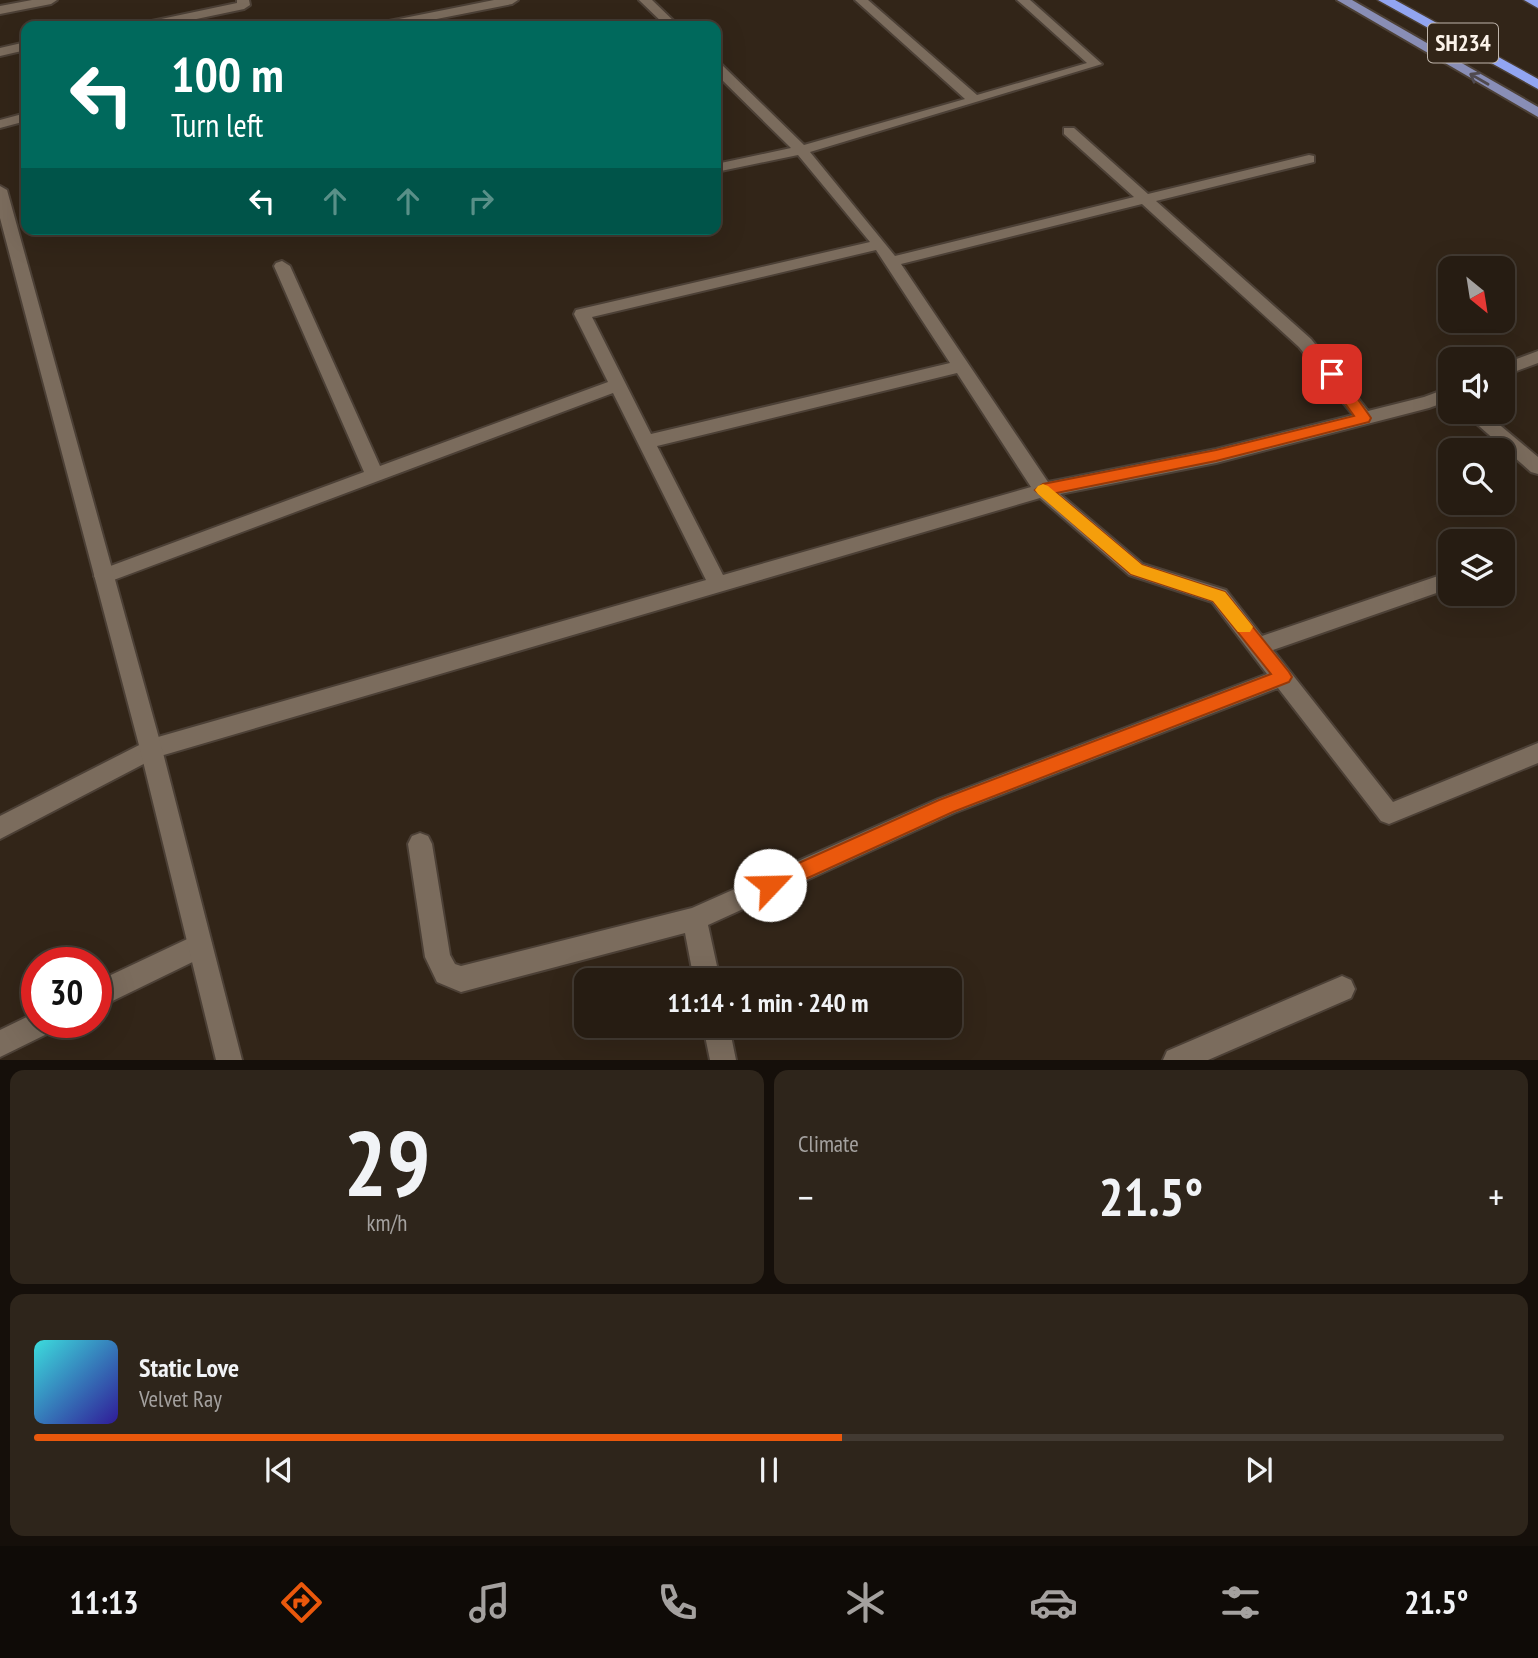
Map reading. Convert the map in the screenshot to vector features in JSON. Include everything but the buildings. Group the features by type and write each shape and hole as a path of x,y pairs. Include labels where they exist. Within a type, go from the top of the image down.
{"highway":[{"path":"1531,0 1538,4"},
{"name":"SH234","path":"1386,1 1538,85"}],"main road":[{"path":"1343,0 1538,113"}],"street":[{"path":"0,10 51,0"},
{"path":"170,21 244,5 243,0"},
{"path":"409,21 512,0"},
{"path":"645,0 668,21"},
{"path":"861,0 975,100"},
{"path":"721,167 801,150 1096,64 1023,0"},
{"path":"0,52 21,47"},
{"path":"721,71 801,150 880,244 1043,490 1136,570 1219,596 1389,814 1538,753"},
{"path":"0,124 21,118"},
{"path":"1069,131 1305,343 1364,418"},
{"path":"893,261 1309,159"},
{"path":"0,190 151,749 229,1059"},
{"path":"718,585 582,314 880,244"},
{"path":"282,266 374,474"},
{"path":"1515,366 1538,357"},
{"path":"646,442 962,366"},
{"path":"104,576 617,386"},
{"path":"0,828 151,749 1043,490 1216,456 1438,399"},
{"path":"1487,424 1538,467"},
{"path":"1259,646 1438,584"},
{"path":"420,844 438,957 446,973 461,979 694,919 946,806 1283,677"},
{"path":"694,919 704,968"},
{"path":"112,988 200,945"},
{"path":"1176,1059 1342,989"},
{"path":"0,1044 21,1034"},
{"path":"719,1038 723,1059"}],"slow traffic":[{"path":"1043,490 1136,570 1219,596 1244,627"}],"route":[{"path":"770,885 946,806 1283,677 1219,596 1136,570 1043,490 1216,456 1364,418 1332,374"}]}
